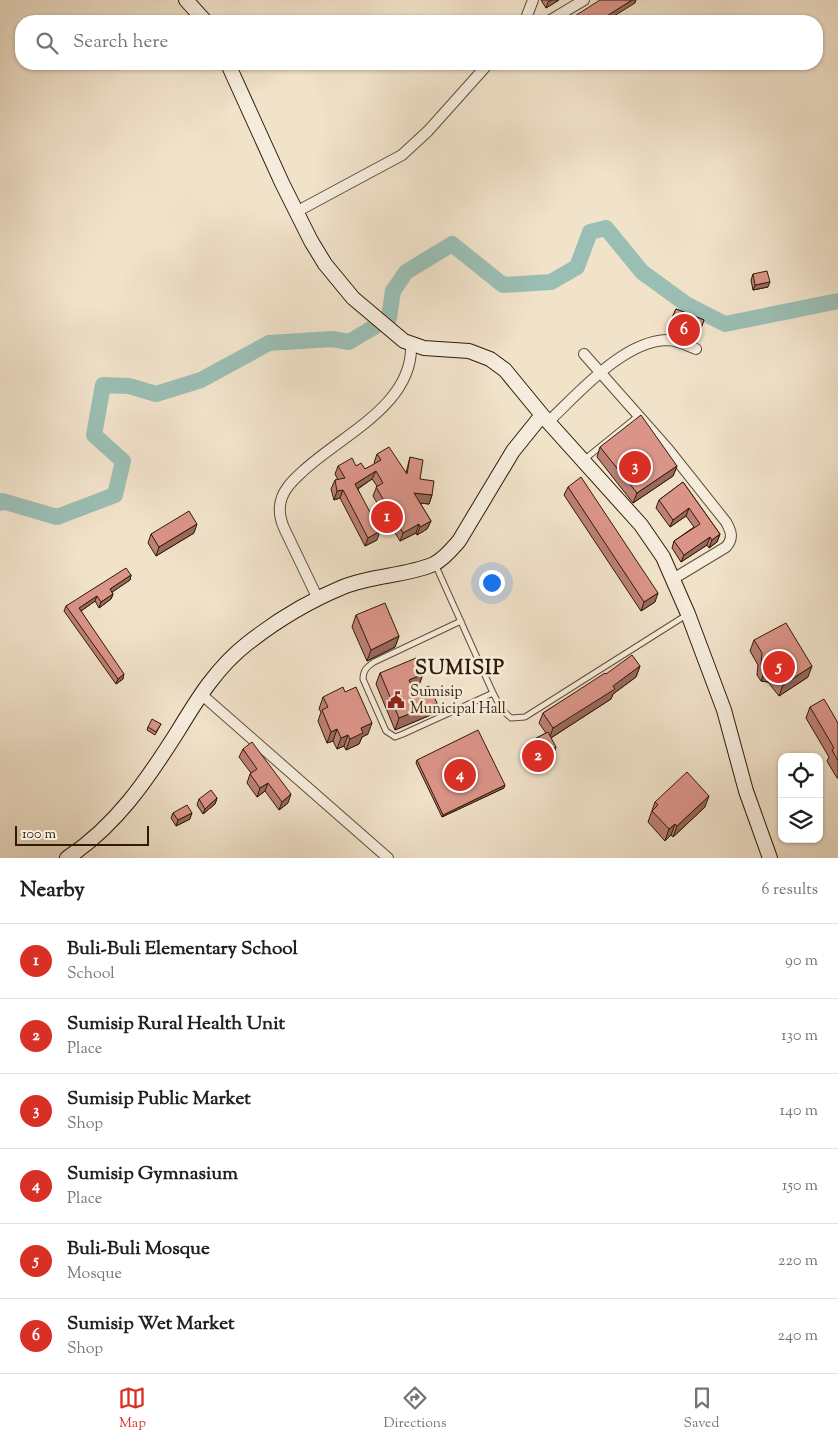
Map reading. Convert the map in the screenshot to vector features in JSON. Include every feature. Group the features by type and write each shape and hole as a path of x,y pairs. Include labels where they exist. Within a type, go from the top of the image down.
{"street":[{"path":"186,0 200,15"},
{"path":"527,15 533,0"},
{"path":"559,15 584,0"},
{"path":"231,70 296,212 325,264 353,298 397,336 411,344 424,348 469,351 490,360 513,378 545,419 646,530 673,579 688,614 724,710 746,790 770,858"},
{"path":"296,212 402,155 428,131 483,70"},
{"path":"67,858 98,836 121,812 144,782 201,694 224,664 239,650 275,624 343,587 368,579 435,564 459,540 513,451 545,419 626,354 655,341 674,341 696,349"},
{"path":"318,599 280,517 282,496 291,482 310,464 362,424 392,397 408,371 411,362 411,344"},
{"path":"584,354 710,501 730,531 731,538 726,547 673,579"},
{"path":"201,694 388,858"}],"lane":[{"path":"583,460 639,416"},
{"path":"435,564 493,693 507,716 519,719 688,614"},
{"path":"461,621 374,662 366,668 363,673 363,679 382,723 386,731 395,737 493,693"}],"building":[{"path":"600,0 632,0 608,15 576,15"},
{"path":"767,271 770,282 755,285 753,274"},
{"path":"676,309 704,320 699,333 670,322"},
{"path":"641,415 677,466 637,493 600,447"},
{"path":"389,447 407,474 410,457 423,460 420,479 434,481 432,495 414,493 431,521 420,527 419,524 403,533 376,487 383,483 376,471 355,484 380,531 368,538 343,490 337,491 335,480 345,478 338,466 352,458 356,466 361,463 365,469 381,460 377,454"},
{"path":"581,477 658,593 644,602 568,487"},
{"path":"683,482 720,534 712,540 710,537 684,555 674,541 700,524 689,508 673,520 659,500"},
{"path":"189,511 197,524 159,547 151,534"},
{"path":"126,568 131,575 110,589 113,594 101,602 97,596 79,608 124,674 118,679 66,606"},
{"path":"385,603 399,636 371,650 356,615"},
{"path":"786,623 812,666 783,685 772,671 765,670 761,664 762,653 754,640"},
{"path":"632,655 640,666 613,686 615,689 553,728 543,713 606,674"},
{"path":"416,658 423,674 409,680 414,692 429,686 437,703 399,718 380,673"},
{"path":"343,687 345,692 356,687 372,723 361,728 363,733 350,739 348,735 341,738 337,729 331,732 322,710 328,707 323,697"},
{"path":"824,699 838,723 838,761 832,750 834,748 810,707"},
{"path":"152,719 161,724 156,732 148,727"},
{"path":"478,730 505,785 443,815 417,760"},
{"path":"548,732 556,747 537,757 529,742"},
{"path":"252,742 291,794 282,802 268,783 260,788 250,774 257,769 243,749"},
{"path":"687,772 709,796 677,826 675,824 669,829 652,811 658,805 655,802"},
{"path":"211,790 217,798 205,809 199,799"},
{"path":"187,805 192,813 178,820 173,813"}],"waterway":[{"path":"0,503 2,501 57,517 115,495 123,461 94,435 103,385 129,386 156,394 201,380 269,343 332,339 349,342 389,318 393,291 406,272 452,244 503,285 551,282 577,267 590,232 606,228 642,272 686,304 725,324 838,301"}],"place":[{"name":"Sumisip Wet Market","path":"684,330"},
{"name":"Sumisip Public Market","path":"635,467"},
{"name":"Buli-Buli Elementary School","path":"387,517"},
{"name":"Buli-Buli Mosque","path":"779,667"},
{"name":"Sumisip Municipal Hall","path":"396,700"},
{"name":"Sumisip Rural Health Unit","path":"538,756"},
{"name":"Sumisip Gymnasium","path":"460,775"}],"district":[{"name":"SUMISIP","path":"460,667"}]}
